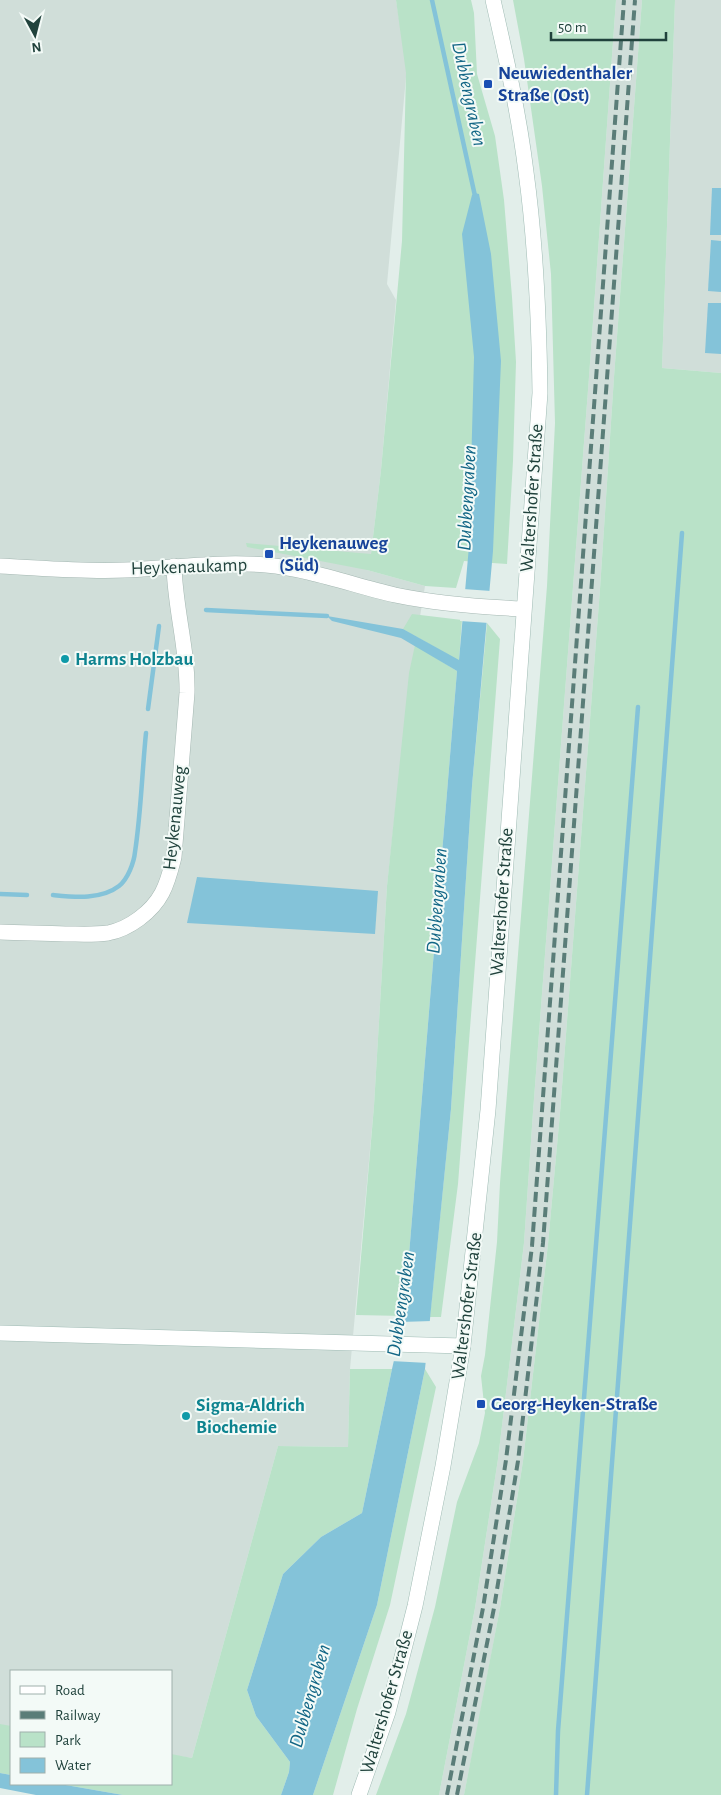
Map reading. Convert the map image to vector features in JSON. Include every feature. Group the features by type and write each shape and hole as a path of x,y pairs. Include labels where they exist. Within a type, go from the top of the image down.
{"main road":[{"name":"Waltershofer Straße","path":"359,1795 388,1712 415,1606 445,1456 463,1346 488,1110 540,392 538,303 526,171 493,0"},
{"name":"Heykenaukamp","path":"0,566 108,570 174,566 267,565 321,575 412,598 454,605 523,609"},
{"name":"Heykenauweg","path":"0,932 92,934 109,932 140,918 153,907 162,893 169,877 174,857 187,693 182,634 175,595 174,566"},
{"path":"0,1334 463,1346"}],"shaded area":[{"path":"0,0 396,0 406,61 406,77 387,284 396,300 381,470 371,554 367,570 425,586 410,678 387,886 374,1106 350,1369 348,1447 278,1446 192,1758 172,1755 172,1670 10,1670 10,1730 0,1728"},
{"path":"616,0 642,0 600,589 560,1113 548,1244 523,1461 500,1608 479,1720 464,1795 439,1795 475,1608 498,1459 524,1243"},
{"path":"675,0 721,0 721,373 662,368"}],"green space":[{"path":"396,0 471,0 474,13 477,74 495,136 504,200 516,362 507,564 464,561 456,588 425,586 367,570 247,547 246,543 371,554 381,470 402,241 406,73"},
{"path":"513,0 616,0 524,1243 498,1459 475,1608 439,1795 376,1795 406,1714 435,1607 457,1502 479,1443 485,1413 481,1376 497,1242 547,586 555,423 551,274 542,186 524,59"},
{"path":"642,0 675,0 662,368 721,373 721,1795 464,1795 500,1608 523,1461 548,1244 560,1113 600,589"},
{"path":"412,614 462,620 459,661 403,629"},
{"path":"487,623 500,639 458,1184 441,1317 430,1317 451,1109 472,786"},
{"path":"415,645 457,671 404,1316 356,1315 374,1106 387,886 409,673"},
{"path":"350,1369 392,1369 362,1513 321,1537 283,1574 247,1690 256,1716 290,1762 289,1772 281,1795 123,1795 66,1785 172,1785 172,1754 192,1758 278,1446 348,1447"},
{"path":"425,1369 436,1387 390,1605 357,1709 333,1795 313,1795 377,1605"},
{"path":"0,1724 10,1726 10,1775 0,1773"}],"water":[{"path":"712,188 721,188 721,235 710,235"},
{"path":"475,193 479,194 491,254 501,361 493,551 472,786 451,1109 425,1369 377,1605 313,1795 281,1795 289,1772 290,1762 256,1716 247,1690 283,1574 321,1537 362,1513 404,1316 457,671 401,638 332,621 327,616 403,629 459,660 469,546 474,357 462,234 472,195"},
{"path":"711,240 721,241 721,292 708,291"},
{"path":"708,303 721,303 721,354 705,353"},
{"path":"197,877 378,891 375,934 187,923"},
{"path":"0,1773 10,1775 10,1785 66,1785 123,1795 36,1795 0,1788"}],"pier":[{"path":"463,589 491,591 489,623 460,621"},
{"path":"432,1321 428,1363 391,1361 400,1322"}],"waterway":[{"name":"Dubbengraben","path":"432,0 475,196"},
{"path":"587,1795 682,533"},
{"path":"206,610 327,616"},
{"path":"148,709 159,626"},
{"path":"556,1795 558,1731 638,707"},
{"path":"53,895 96,896 104,894 119,886 128,875 133,861 137,837 146,733"},
{"path":"0,894 27,895"}],"railway":[{"path":"447,1795 483,1608 506,1460 532,1246 624,0"},
{"path":"457,1795 494,1608 518,1461 543,1243 635,0"}],"place":[{"name":"Neuwiedenthaler Straße (Ost)","path":"488,84"},
{"name":"Heykenauweg (Süd)","path":"269,554"},
{"name":"Harms Holzbau","path":"65,659"},
{"name":"Georg-Heyken-Straße","path":"481,1404"},
{"name":"Sigma-Aldrich Biochemie","path":"186,1416"}]}
